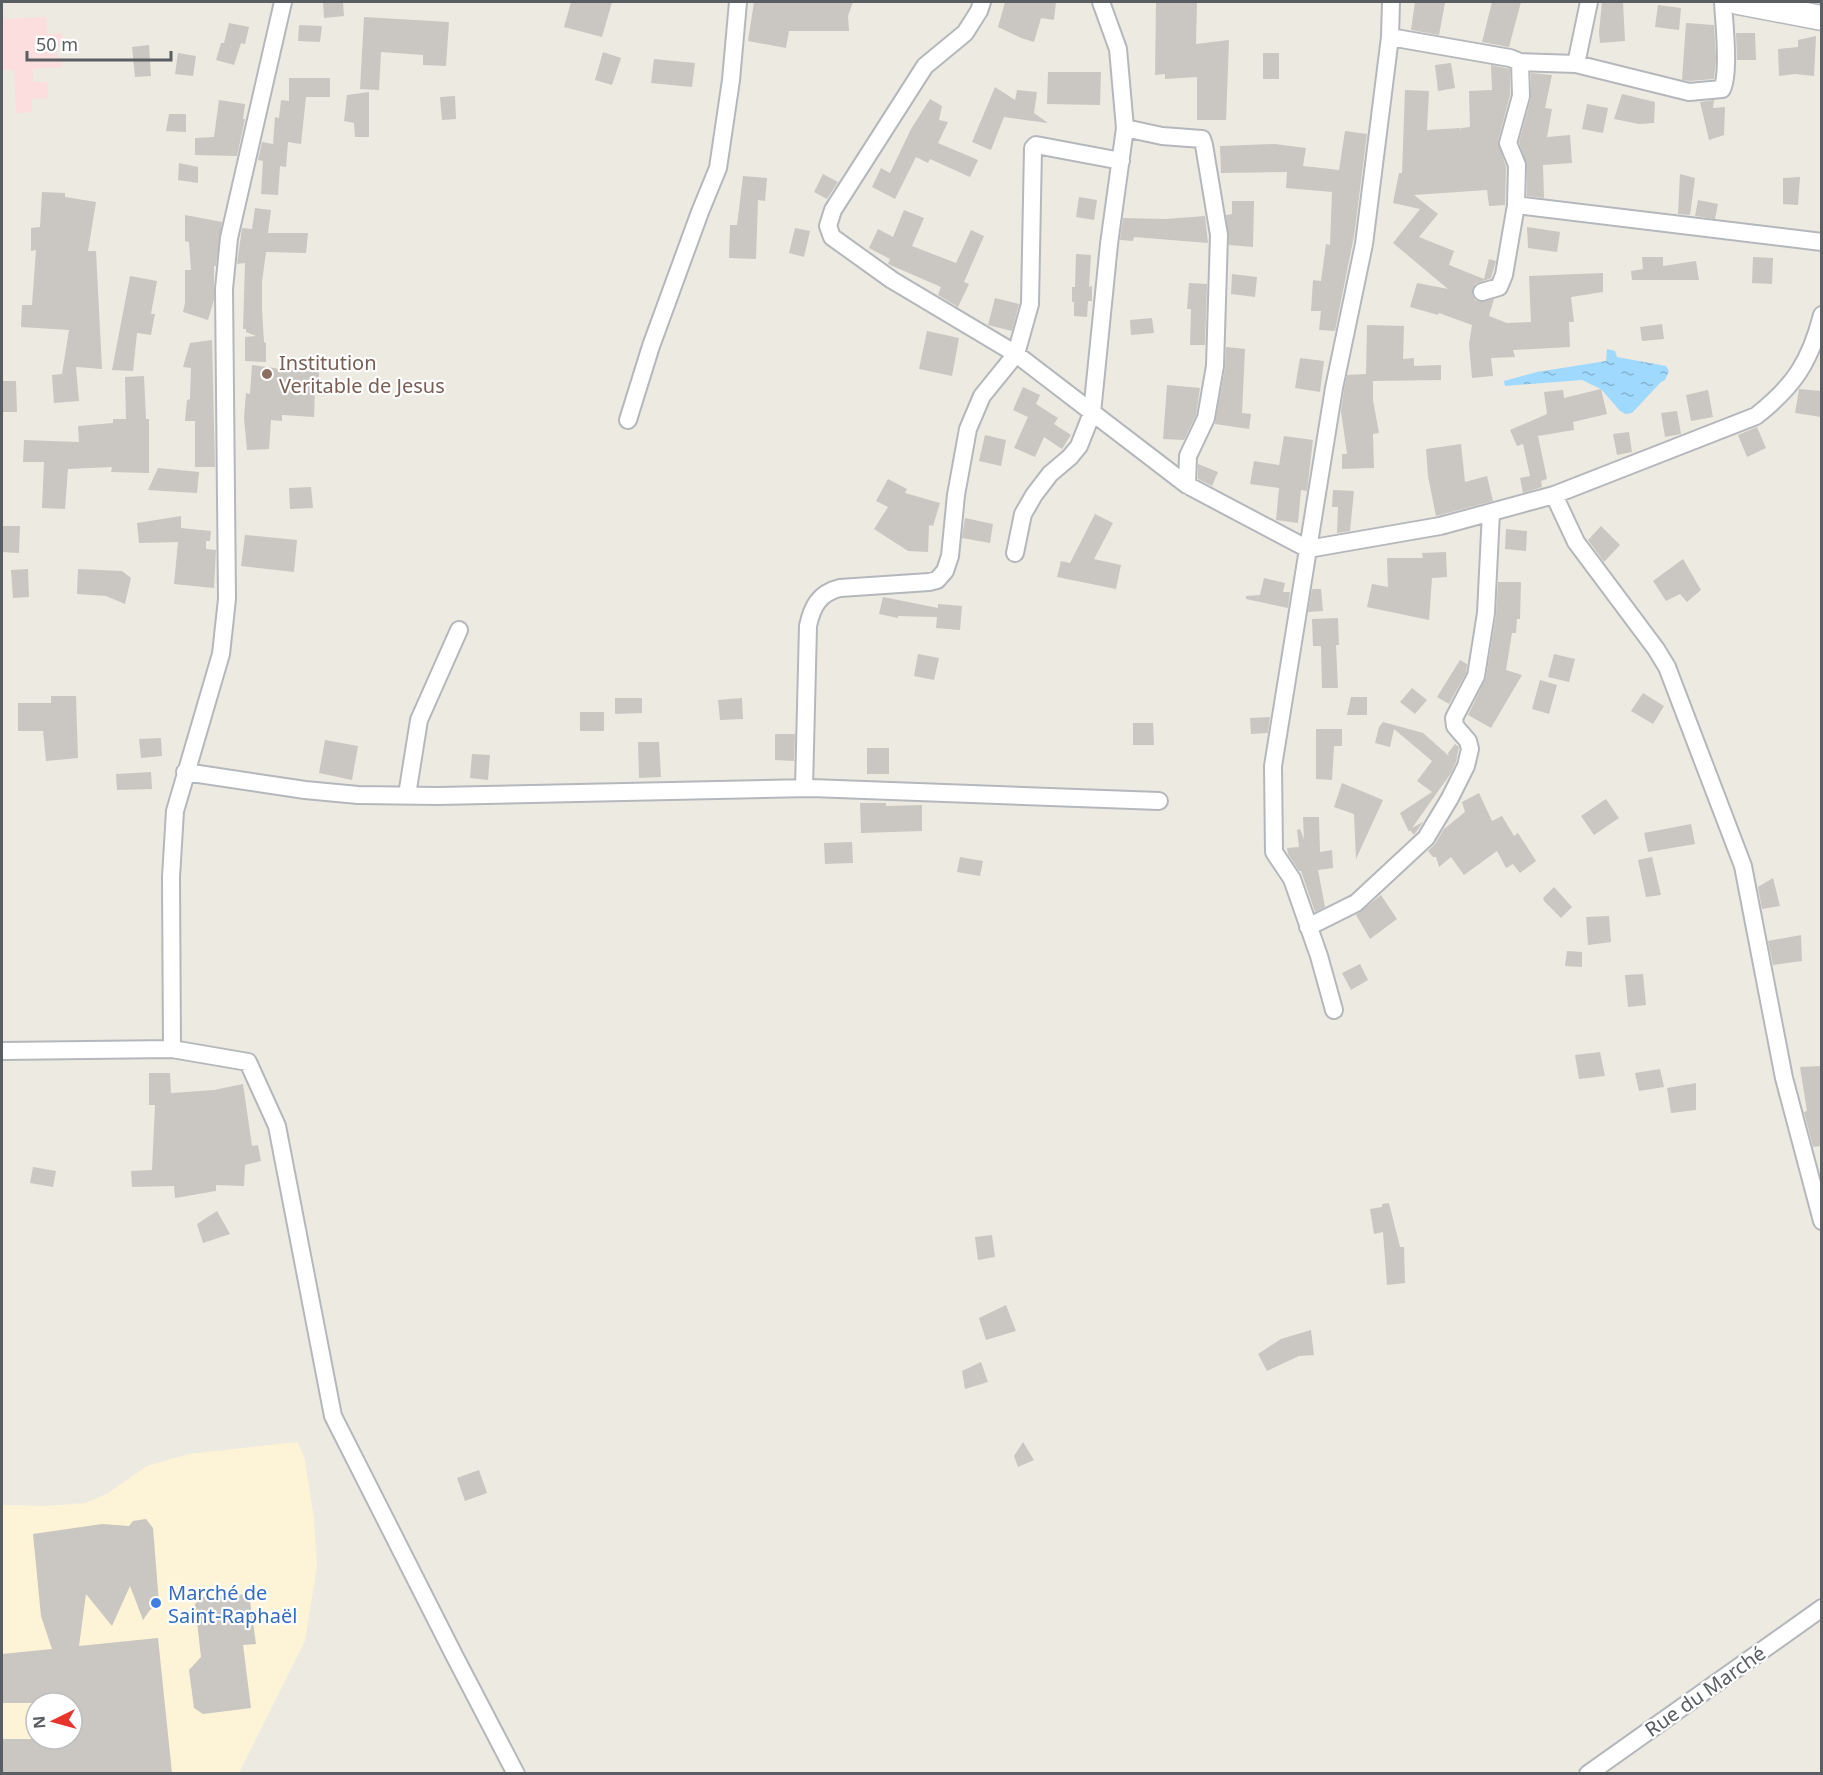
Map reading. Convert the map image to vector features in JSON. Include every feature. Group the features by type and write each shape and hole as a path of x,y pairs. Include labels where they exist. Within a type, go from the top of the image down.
{"main road":[{"path":"1738,2 1812,12"}],"street":[{"path":"172,1049 171,877 175,811 221,654 227,599 224,289 229,238 283,2"},
{"path":"628,420 651,346 718,168 731,80 738,2"},
{"path":"982,2 965,33 925,66 833,210 828,226 832,237 891,280 1016,354 1187,485 1308,549 1440,526 1554,495 1756,416 1780,397 1799,372 1814,344 1821,315"},
{"path":"1015,553 1023,514 1050,474 1079,446 1092,413 1109,244 1125,128 1118,49 1101,2"},
{"path":"1334,1010 1319,956 1292,879 1274,852 1273,766 1334,388 1364,244 1390,37 1391,2"},
{"path":"1576,64 1589,2"},
{"path":"1390,37 1510,58 1520,62 1576,64 1689,92 1722,89 1725,82 1723,2"},
{"path":"1482,292 1498,288 1504,276 1516,205 1517,165 1508,143 1521,96 1520,62"},
{"path":"1125,128 1162,136 1202,139 1220,235 1215,366 1206,418 1188,456 1187,485"},
{"path":"804,788 808,626 812,609 819,598 829,590 929,582 937,580 945,572 950,556 956,495 968,429 982,396 1016,354 1030,304 1033,148 1036,145 1121,161"},
{"path":"1516,205 1821,242"},
{"path":"1554,495 1576,542 1667,667 1743,866 1784,1078 1821,1221"},
{"path":"1308,927 1356,903 1426,838 1466,766 1470,749 1468,741 1455,726 1454,718 1476,676 1486,613 1491,512"},
{"path":"407,795 419,720 459,630"},
{"path":"185,772 305,790 358,795 804,788 1159,801"},
{"path":"2,1050 172,1049 248,1062 276,1126 333,1416 516,1773"},
{"name":"Rue du Marché","path":"1588,1773 1821,1608"}],"shaded area":[{"path":"46,17 47,34 62,33 63,44 57,45 57,57 62,58 62,67 33,69 33,82 48,82 48,98 32,99 32,112 16,113 14,70 3,70 2,19"},
{"name":"Marché de Saint-Raphaël","path":"297,1442 304,1456 314,1518 317,1566 305,1641 239,1773 2,1774 2,1505 46,1506 86,1503 108,1493 147,1466 189,1454"}],"water":[{"path":"1607,349 1615,351 1617,357 1666,366 1669,371 1665,380 1632,413 1626,414 1620,411 1601,389 1582,380 1505,386 1504,381 1537,372 1606,361"}],"building":[{"path":"323,2 343,2 344,16 324,18"},
{"path":"571,2 612,2 602,37 564,27"},
{"path":"754,2 853,2 848,16 849,31 789,31 786,48 748,41"},
{"path":"1005,2 1056,2 1054,20 1041,18 1034,42 1021,38 998,27"},
{"path":"1156,2 1197,2 1196,44 1229,40 1226,120 1197,120 1197,77 1165,79 1165,74 1155,75"},
{"path":"1415,2 1445,3 1439,35 1411,30"},
{"path":"1492,2 1521,2 1509,47 1482,42"},
{"path":"1602,2 1623,2 1625,41 1600,43"},
{"path":"1658,5 1681,8 1679,30 1655,27"},
{"path":"364,17 449,22 446,66 423,65 423,55 381,52 379,90 360,89"},
{"path":"229,23 249,27 245,44 241,43 234,65 216,60 221,43 224,43"},
{"path":"1686,23 1714,25 1716,59 1714,79 1682,80"},
{"path":"299,25 322,26 320,42 298,41"},
{"path":"1736,33 1755,33 1756,60 1737,60"},
{"path":"1816,36 1814,76 1795,74 1779,76 1778,49 1798,47 1798,40"},
{"path":"149,45 151,76 135,77 132,47"},
{"path":"603,52 621,58 612,85 595,80"},
{"path":"178,53 196,56 193,76 175,74"},
{"path":"1263,53 1279,53 1279,79 1263,79"},
{"path":"654,59 695,63 692,87 651,83"},
{"path":"1451,63 1455,88 1438,91 1435,65"},
{"path":"1491,65 1510,69 1510,95 1498,141 1506,167 1505,205 1489,206 1487,190 1414,195 1438,214 1419,237 1454,251 1449,265 1484,279 1489,259 1496,261 1491,278 1475,284 1472,294 1475,300 1480,302 1494,299 1489,316 1507,323 1531,322 1529,276 1603,273 1603,292 1571,297 1574,322 1569,322 1570,347 1513,350 1515,357 1491,358 1493,376 1472,378 1469,344 1472,325 1439,313 1438,315 1410,307 1417,283 1448,289 1393,243 1420,209 1393,203 1399,173 1402,173 1405,90 1429,91 1427,130 1460,128 1460,131 1461,128 1470,127 1469,91 1492,90"},
{"path":"1048,72 1101,72 1100,105 1047,104"},
{"path":"1531,73 1552,75 1545,108 1552,109 1547,137 1570,135 1572,163 1543,165 1544,198 1527,196 1527,165 1519,142 1531,98"},
{"path":"289,78 330,78 330,97 306,97 301,144 288,142 286,167 280,166 278,195 261,194 263,161 258,160 262,142 273,144 275,117 279,118 281,100 289,101"},
{"path":"995,87 1015,100 1017,90 1037,92 1034,113 1048,123 1004,117 991,150 972,142"},
{"path":"369,92 369,137 355,137 354,123 344,121 347,95"},
{"path":"1622,94 1655,102 1654,123 1639,124 1614,119"},
{"path":"455,96 456,119 442,120 440,97"},
{"path":"930,99 942,106 939,120 948,122 938,143 978,160 970,177 930,159 928,163 916,157 895,199 872,187 881,168 890,173 911,129"},
{"path":"219,100 245,104 243,119 245,119 237,156 195,155 195,138 214,137"},
{"path":"1714,100 1713,108 1725,107 1724,135 1709,140 1700,102"},
{"path":"1587,104 1608,108 1603,133 1582,129"},
{"path":"169,114 186,114 186,132 166,131"},
{"path":"1345,131 1367,134 1354,236 1335,331 1319,330 1321,311 1311,311 1313,280 1321,281 1326,244 1330,245 1332,192 1286,188 1287,172 1221,173 1220,146 1275,144 1306,148 1303,166 1339,170"},
{"path":"179,163 198,167 198,183 178,180"},
{"path":"823,174 838,182 827,199 814,192"},
{"path":"1680,174 1695,178 1690,215 1678,214"},
{"path":"743,176 767,178 765,201 758,200 756,259 729,258 730,225 737,225"},
{"path":"1800,177 1798,205 1783,204 1783,178"},
{"path":"42,192 65,193 65,197 96,202 88,251 96,251 102,369 76,367 79,401 54,403 52,375 62,374 69,330 21,327 22,305 32,305 36,250 31,251 31,228 40,227"},
{"path":"1079,197 1097,200 1094,220 1076,217"},
{"path":"1698,200 1718,204 1715,219 1695,216"},
{"path":"1232,201 1254,201 1253,247 1229,245 1226,215 1232,214"},
{"path":"255,208 271,210 268,233 308,233 306,253 266,252 262,282 262,309 266,362 245,361 245,337 256,336 243,329 245,263 237,264 242,228 252,229"},
{"path":"904,210 924,218 912,246 956,263 971,230 984,236 964,282 969,284 958,307 938,295 941,287 888,264 890,259 869,248 878,229 893,237"},
{"path":"185,215 222,222 216,266 214,266 214,300 208,320 183,312 185,270 191,270 189,242 185,241"},
{"path":"1205,216 1208,243 1134,237 1133,241 1120,240 1123,218 1165,219"},
{"path":"1527,227 1560,232 1557,252 1528,248"},
{"path":"795,228 810,231 804,257 789,253"},
{"path":"1076,254 1091,255 1089,287 1092,286 1092,301 1088,301 1087,317 1074,316 1072,287 1075,287"},
{"path":"1642,257 1663,257 1663,266 1696,261 1699,280 1632,280 1631,271 1643,269"},
{"path":"1753,257 1773,258 1772,284 1752,283"},
{"path":"1232,274 1257,277 1255,297 1231,294"},
{"path":"130,276 157,281 151,314 155,314 151,335 137,333 133,371 112,370"},
{"path":"1189,283 1207,284 1205,345 1190,345 1191,309 1187,309"},
{"path":"995,298 1019,304 1012,331 988,325"},
{"path":"1152,318 1154,333 1131,335 1130,320"},
{"path":"1662,324 1664,339 1642,341 1640,327"},
{"path":"1367,325 1404,326 1403,359 1414,358 1414,366 1441,365 1441,380 1373,381 1373,400 1379,433 1373,434 1374,468 1342,469 1342,454 1347,454 1341,411 1344,390 1347,375 1366,374"},
{"path":"927,331 959,338 952,376 919,369"},
{"path":"212,340 215,467 195,467 195,421 185,421 187,400 190,399 191,368 183,367 190,343"},
{"path":"1226,347 1245,349 1242,413 1251,414 1249,429 1215,424 1225,368"},
{"path":"1300,358 1324,361 1320,392 1295,388"},
{"path":"252,365 319,372 319,387 315,387 314,417 282,415 282,421 271,420 269,449 247,450 244,418 246,393 250,394"},
{"path":"144,376 146,419 149,419 149,473 111,472 112,467 68,469 65,509 42,508 44,462 23,462 24,440 79,442 78,426 113,423 113,419 126,419 125,377"},
{"path":"2,381 16,381 17,412 2,412"},
{"path":"1167,385 1200,388 1196,415 1184,440 1163,439"},
{"path":"1023,387 1040,395 1036,404 1058,418 1054,424 1071,435 1062,449 1044,437 1035,457 1014,448 1028,417 1013,410"},
{"path":"1601,389 1607,414 1573,422 1574,430 1538,436 1547,479 1541,481 1542,487 1523,493 1520,478 1530,476 1523,444 1517,446 1510,430 1547,414 1544,392 1563,390 1564,398"},
{"path":"1799,389 1821,391 1821,417 1795,413"},
{"path":"1708,390 1713,417 1691,421 1686,395"},
{"path":"1677,411 1681,434 1665,437 1661,413"},
{"path":"1757,427 1766,448 1747,457 1738,435"},
{"path":"1629,432 1632,452 1617,455 1613,434"},
{"path":"985,435 1006,440 1001,466 979,461"},
{"path":"1284,436 1313,440 1307,491 1301,490 1298,523 1276,520 1279,488 1250,484 1254,461 1279,465"},
{"path":"1461,444 1465,482 1487,476 1493,501 1436,516 1428,476 1426,449"},
{"path":"1198,464 1218,472 1212,486 1198,479"},
{"path":"158,468 199,472 197,493 148,490"},
{"path":"888,479 907,489 905,493 940,503 933,526 929,525 928,552 908,551 874,529 888,507 876,501"},
{"path":"311,487 313,508 290,509 289,488"},
{"path":"1333,490 1354,491 1350,531 1337,533 1338,507 1332,507"},
{"path":"1095,514 1113,523 1094,559 1121,565 1116,589 1057,577 1061,561 1070,563"},
{"path":"181,516 181,528 211,531 210,541 206,541 206,549 216,550 214,588 174,584 178,542 139,543 137,523"},
{"path":"965,518 993,524 990,543 962,538"},
{"path":"2,526 20,526 19,553 2,552"},
{"path":"1601,526 1620,545 1604,562 1588,540"},
{"path":"1506,529 1527,531 1526,551 1505,549"},
{"path":"245,535 297,540 294,572 241,566"},
{"path":"1446,552 1447,577 1432,578 1429,620 1367,607 1372,584 1388,587 1387,558 1423,558 1422,553"},
{"path":"1683,559 1701,590 1687,602 1680,594 1666,601 1653,581"},
{"path":"28,569 29,597 13,598 11,570"},
{"path":"78,569 122,571 131,578 125,604 106,596 77,594"},
{"path":"1264,578 1285,583 1283,592 1290,592 1288,608 1246,599 1246,596 1260,595"},
{"path":"1498,582 1521,582 1520,619 1517,619 1516,633 1512,633 1506,670 1522,675 1491,728 1468,715 1486,678 1496,615"},
{"path":"1312,589 1321,589 1323,611 1308,612"},
{"path":"883,597 938,608 938,604 962,606 960,630 936,628 937,617 898,616 898,618 879,614"},
{"path":"1338,618 1339,645 1336,645 1338,688 1322,688 1321,646 1313,646 1312,619"},
{"path":"918,654 939,658 934,680 914,676"},
{"path":"1554,654 1575,659 1569,682 1548,677"},
{"path":"1460,660 1467,664 1466,673 1449,704 1437,697"},
{"path":"1540,680 1557,685 1549,714 1532,709"},
{"path":"1412,688 1427,700 1415,714 1400,702"},
{"path":"1643,693 1664,706 1653,724 1631,711"},
{"path":"51,696 76,696 78,758 46,761 43,731 18,731 18,703 51,703"},
{"path":"1351,697 1367,697 1367,715 1347,715"},
{"path":"615,698 642,698 642,713 615,714"},
{"path":"742,698 743,719 720,720 718,700"},
{"path":"580,712 604,712 604,731 580,731"},
{"path":"1270,717 1268,733 1251,734 1250,718"},
{"path":"1383,722 1423,733 1449,756 1448,753 1455,744 1459,747 1451,773 1412,828 1423,822 1414,835 1410,830 1409,832 1400,813 1432,792 1417,781 1432,761 1394,729 1390,747 1375,743 1379,727"},
{"path":"1133,723 1153,723 1154,745 1133,745"},
{"path":"1316,729 1342,729 1342,746 1334,746 1332,780 1316,779"},
{"path":"775,734 795,734 794,761 775,760"},
{"path":"161,738 162,756 141,758 139,739"},
{"path":"325,740 358,746 352,780 319,773"},
{"path":"638,742 659,742 661,777 639,778"},
{"path":"867,748 889,748 889,774 867,774"},
{"path":"472,754 490,755 488,780 470,778"},
{"path":"151,772 152,789 117,790 116,774"},
{"path":"1342,783 1383,800 1356,859 1354,814 1334,807"},
{"path":"1479,793 1492,821 1502,816 1514,836 1518,833 1536,861 1520,873 1513,864 1506,868 1497,851 1464,875 1451,857 1439,867 1436,857 1428,851 1444,829 1465,812 1462,802"},
{"path":"1606,799 1619,818 1594,835 1581,816"},
{"path":"860,803 886,803 886,806 922,805 922,831 861,833"},
{"path":"1303,817 1319,817 1320,852 1332,850 1333,868 1318,870 1325,907 1315,912 1301,871 1288,854 1287,848 1299,847 1297,830 1300,829 1304,839"},
{"path":"1691,824 1695,844 1648,852 1644,833"},
{"path":"852,842 853,863 825,864 824,843"},
{"path":"960,857 983,861 980,876 957,872"},
{"path":"1652,857 1661,895 1646,897 1638,860"},
{"path":"1773,878 1780,906 1762,909 1758,887"},
{"path":"1554,887 1572,907 1561,918 1543,898"},
{"path":"1381,895 1397,919 1370,939 1356,915"},
{"path":"1609,916 1611,942 1588,945 1586,917"},
{"path":"1801,935 1802,961 1773,965 1768,941"},
{"path":"1567,951 1582,952 1582,967 1565,966"},
{"path":"1360,964 1368,980 1351,990 1342,973"},
{"path":"1643,974 1646,1005 1628,1007 1625,975"},
{"path":"1600,1052 1605,1076 1579,1079 1575,1055"},
{"path":"1821,1066 1821,1146 1813,1147 1804,1112 1807,1111 1800,1067"},
{"path":"1660,1069 1664,1087 1639,1091 1635,1073"},
{"path":"149,1073 170,1073 171,1093 214,1090 243,1084 252,1146 258,1145 261,1161 245,1165 244,1186 216,1185 216,1191 175,1198 174,1186 132,1187 131,1171 152,1170 155,1105 149,1105"},
{"path":"1696,1083 1696,1110 1671,1113 1667,1088"},
{"path":"33,1167 56,1171 53,1187 30,1183"},
{"path":"1389,1203 1400,1247 1404,1247 1405,1283 1387,1285 1383,1232 1374,1234 1370,1209"},
{"path":"217,1211 230,1234 203,1243 197,1224"},
{"path":"992,1235 995,1257 978,1260 975,1237"},
{"path":"1006,1305 1016,1331 986,1340 979,1318"},
{"path":"1311,1330 1314,1355 1299,1356 1267,1371 1258,1354 1281,1339"},
{"path":"981,1362 988,1382 965,1389 962,1371"},
{"path":"1023,1442 1034,1460 1018,1467 1014,1456"},
{"path":"479,1470 487,1493 465,1501 457,1478"},
{"path":"146,1519 153,1528 159,1603 143,1620 130,1586 112,1626 86,1594 79,1646 158,1638 172,1773 2,1773 2,1739 24,1739 24,1751 84,1751 84,1691 24,1691 24,1703 2,1703 2,1654 52,1649 41,1616 33,1534 102,1524 129,1526 133,1521"},
{"path":"249,1594 256,1644 243,1645 251,1708 203,1714 194,1708 189,1670 201,1657 195,1604 202,1597"}],"place":[{"name":"Institution Veritable de Jesus","path":"267,374"},
{"name":"Marché de Saint-Raphaël","path":"156,1603"}]}
